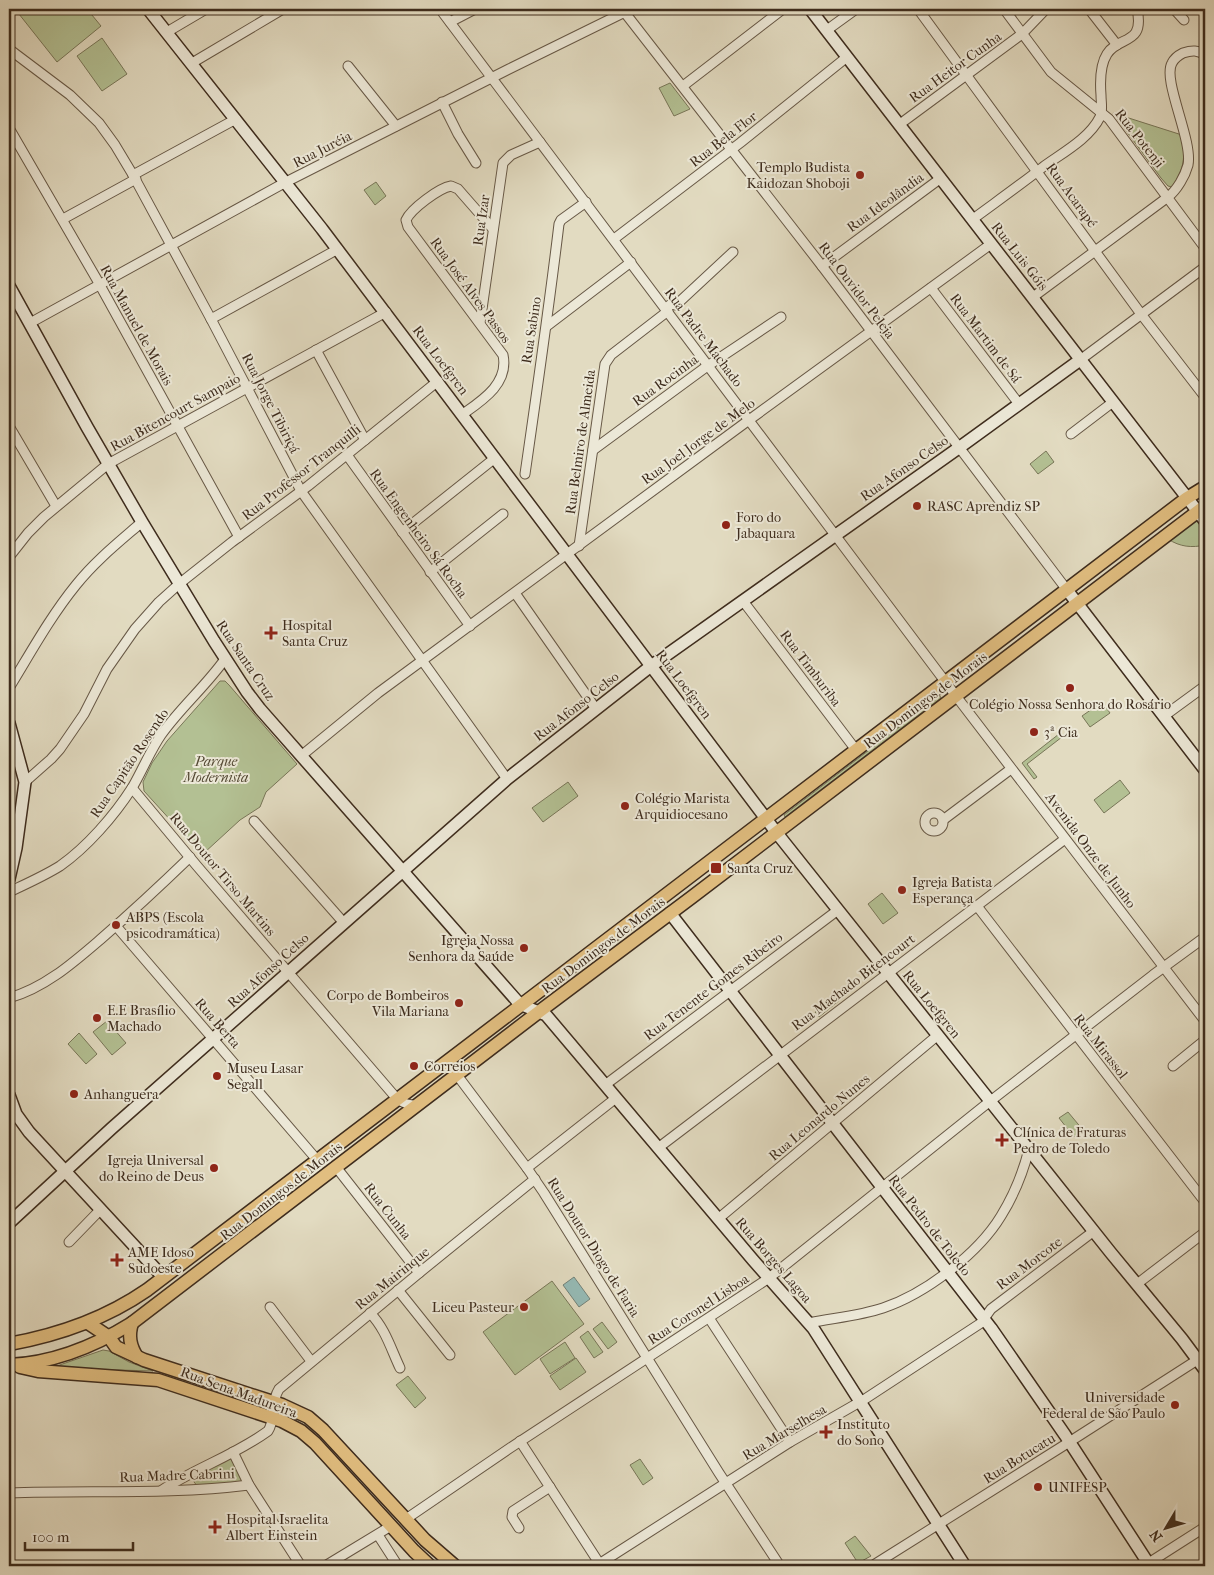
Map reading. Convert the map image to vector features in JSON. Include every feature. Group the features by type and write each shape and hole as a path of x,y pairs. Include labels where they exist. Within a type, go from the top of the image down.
{"main road":[{"name":"Rua Domingos de Morais","path":"9,1344 47,1336 88,1323 136,1298 1188,498 1205,487"},
{"name":"Rua Domingos de Morais","path":"10,1365 38,1361 85,1348 109,1337 132,1323 1077,603 1203,513"},
{"path":"160,1303 164,1287 164,1277"},
{"name":"Rua Sena Madureira","path":"88,1323 109,1337 116,1347 137,1357 210,1383 273,1402 308,1418 316,1424 425,1540 455,1566"},
{"path":"132,1323 129,1336 137,1357"},
{"name":"Rua Sena Madureira","path":"10,1365 38,1371 158,1380 296,1428 306,1435 430,1566"}],"street":[{"name":"Rua Loefgren","path":"148,9 338,249 776,832 1137,1284 1202,1357 1205,1370"},
{"path":"167,32 206,9"},
{"path":"192,63 283,9"},
{"name":"Rua Padre Machado","path":"440,9 956,696"},
{"path":"450,22 475,9"},
{"path":"683,86 783,9"},
{"name":"Rua Luis Góis","path":"810,9 1080,360 1188,498 1203,513"},
{"path":"827,30 856,9"},
{"name":"Rua Acarapé","path":"918,9 1141,314 1205,398"},
{"name":"Rua Potenji","path":"1004,9 1044,64 1058,78 1110,120 1205,248"},
{"name":"Rua Heitor Cunha","path":"900,124 1022,34 1046,9"},
{"path":"1089,9 1117,45"},
{"path":"973,219 1089,132 1096,124 1102,112 1100,84 1102,68 1108,52 1125,42 1136,32 1139,24 1137,9"},
{"path":"1174,9 1184,20"},
{"name":"Rua Ouvidor Peleja","path":"626,10 1067,590"},
{"name":"Rua Juréia","path":"30,323 286,182 626,10"},
{"name":"Rua Jorge Tibiriçá","path":"9,49 88,110 107,134 134,177 171,245 301,491 507,779"},
{"path":"1033,297 1168,197 1177,188 1188,164 1188,149 1170,75 1172,63 1180,54 1191,51 1198,51 1205,55"},
{"name":"Rua Bela Flor","path":"614,239 732,149 847,57"},
{"path":"348,66 396,126"},
{"path":"442,102 476,163"},
{"path":"63,219 236,119"},
{"name":"Rua Manuel de Morais","path":"9,128 63,219 239,537"},
{"name":"Rua Izar","path":"480,323 503,163 510,155 540,142"},
{"name":"Rua Ideolândia","path":"822,266 941,178"},
{"name":"Rua José Alves Passos","path":"462,414 490,394 500,380 504,370 503,355 408,227 406,220 409,215 445,187 451,186 458,189 494,229"},
{"name":"Rua Sabino","path":"525,474 561,220 586,202"},
{"name":"Rua Joel Jorge de Melo","path":"302,756 378,693 991,244"},
{"path":"211,319 338,249"},
{"name":"Rua Belmiro de Almeida","path":"579,546 606,360 667,310 671,304 676,304 733,252"},
{"path":"547,326 631,262"},
{"name":"Rua Afonso Celso","path":"10,1218 507,779 651,666 960,447 1205,267"},
{"name":"Rua Santa Cruz","path":"9,286 142,522 228,663 260,710 522,1005"},
{"name":"Rua Martim de Sá","path":"931,288 1019,404"},
{"name":"Rua Bitencourt Sampaio","path":"9,557 28,533 56,506 108,464 386,312"},
{"name":"Rua Rocinha","path":"592,450 708,365 780,317"},
{"path":"316,350 365,440"},
{"name":"Rua Professor Tranquilli","path":"25,782 60,749 84,714 107,669 135,629 159,602 179,584 347,455 438,381"},
{"path":"1070,434 1113,402"},
{"path":"9,426 56,506"},
{"name":"Rua Engenheiro Sá Rocha","path":"347,455 470,626"},
{"path":"402,532 497,460"},
{"path":"430,572 503,514"},
{"path":"9,688 76,584 110,550 142,522"},
{"path":"1067,590 1205,770"},
{"path":"515,594 596,709"},
{"name":"Rua Timburiba","path":"743,601 856,750"},
{"name":"Rua Capitão Rosendo","path":"9,892 59,866 72,856 106,822 132,788 163,732 215,674 228,663"},
{"path":"1164,716 1205,686"},
{"name":"Avenida Onze de Junho","path":"956,696 1205,1021"},
{"path":"9,722 25,782 16,848 9,879"},
{"path":"943,820 1012,769"},
{"name":"Rua Doutor Tirso Martins","path":"132,788 398,1100"},
{"path":"254,821 344,923"},
{"name":"Rua Machado Bitencourt","path":"658,1148 1065,839"},
{"path":"9,998 25,993 56,975 116,926 190,857"},
{"name":"Rua Mirassol","path":"977,906 1205,1202"},
{"name":"Rua Tenente Gomes Ribeiro","path":"605,1085 838,910"},
{"name":"Rua Pedro de Toledo","path":"670,913 984,1318 1069,1442 1148,1565"},
{"name":"Rua Berta","path":"116,926 318,1161"},
{"name":"Rua Coronel Lisboa","path":"406,1519 520,1441 769,1278 990,1101 1205,937"},
{"name":"Rua Borges Lagoa","path":"522,1005 546,1015 718,1219 809,1323 965,1566"},
{"name":"Rua Leonardo Nunes","path":"718,1219 938,1035"},
{"path":"1173,1066 1205,1040"},
{"name":"Rua Doutor Diogo de Faria","path":"457,1075 528,1168 726,1484 780,1566"},
{"path":"9,1096 19,1120 164,1277"},
{"path":"528,1168 616,1098"},
{"path":"398,1100 417,1106"},
{"path":"809,1323 857,1314 895,1303 916,1293 947,1271 980,1243 1001,1217 1018,1184 1029,1149"},
{"name":"Rua Cunha","path":"336,1167 419,1273"},
{"name":"Rua Mairinque","path":"273,1402 278,1388 535,1179"},
{"path":"69,1242 101,1210"},
{"name":"Rua Morcote","path":"984,1318 991,1309 1094,1231"},
{"path":"1137,1284 1205,1232"},
{"path":"398,1290 450,1355"},
{"path":"270,1307 311,1362"},
{"path":"370,1313 384,1330 386,1339 400,1368"},
{"path":"709,1318 790,1442"},
{"name":"Rua Marselhesa","path":"598,1565 790,1442 860,1402 981,1323 984,1318"},
{"name":"Rua Botucatu","path":"872,1566 1202,1357"},
{"path":"162,1490 268,1431 271,1427 273,1402"},
{"path":"520,1441 598,1565"},
{"path":"232,1452 249,1485"},
{"path":"191,1473 192,1485 197,1490"},
{"name":"Rua Madre Cabrini","path":"9,1493 197,1490 249,1485 301,1566"},
{"path":"519,1528 512,1517 512,1511 550,1487"},
{"path":"325,1566 391,1526"},
{"path":"1148,1565 1205,1527"},
{"path":"378,1535 398,1566"}],"green space":[{"path":"15,9 87,9 101,26 57,62"},
{"path":"102,38 127,74 102,91 77,56"},
{"path":"670,83 690,109 674,116 659,88"},
{"path":"1113,113 1182,135 1184,150 1182,168 1172,187 1168,186 1161,178"},
{"path":"376,182 386,196 375,205 364,190"},
{"path":"1046,451 1054,462 1038,474 1030,464"},
{"path":"1205,510 1205,545 1186,546 1168,539"},
{"name":"Parque Modernista","path":"220,681 225,681 229,685 297,764 266,792 260,807 240,820 204,853 193,845 144,791 143,782 152,763 167,741"},
{"path":"940,696 941,698 785,817 784,815"},
{"path":"1102,702 1110,713 1090,727 1082,716"},
{"path":"1059,734 1062,737 1027,764 1037,777 1034,779 1022,763"},
{"path":"1120,780 1130,793 1104,813 1094,800"},
{"path":"568,782 578,796 543,822 532,808"},
{"path":"882,893 898,913 883,924 868,904"},
{"path":"849,986 852,990 819,1017 815,1012"},
{"path":"107,1021 126,1043 112,1055 93,1032"},
{"path":"79,1033 97,1054 86,1064 68,1044"},
{"path":"1068,1112 1083,1130 1074,1137 1059,1118"},
{"path":"552,1281 584,1324 515,1375 483,1332"},
{"path":"602,1322 617,1342 608,1349 593,1329"},
{"path":"588,1331 603,1352 594,1358 580,1337"},
{"path":"565,1342 575,1358 550,1374 540,1359"},
{"path":"103,1350 153,1371 51,1368"},
{"path":"576,1358 586,1372 560,1390 550,1376"},
{"path":"408,1376 426,1398 415,1408 396,1385"},
{"path":"230,1457 244,1483 199,1488 194,1479 199,1470"},
{"path":"640,1459 653,1478 643,1485 630,1465"},
{"path":"855,1536 871,1556 858,1563 845,1543"}],"water":[{"path":"574,1277 590,1299 579,1307 563,1285"}],"place":[{"name":"Templo Budista Kaidozan Shoboji","path":"860,175"},
{"name":"RASC Aprendiz SP","path":"917,506"},
{"name":"Foro do Jabaquara","path":"726,525"},
{"name":"Hospital Santa Cruz","path":"271,633"},
{"name":"Colégio Nossa Senhora do Rosário","path":"1070,688"},
{"name":"3ª Cia","path":"1034,732"},
{"name":"Colégio Marista Arquidiocesano","path":"625,806"},
{"name":"Santa Cruz","path":"716,868"},
{"name":"Igreja Batista Esperança","path":"902,890"},
{"name":"ABPS (Escola psicodramática)","path":"116,925"},
{"name":"Igreja Nossa Senhora da Saúde","path":"524,948"},
{"name":"Corpo de Bombeiros Vila Mariana","path":"459,1003"},
{"name":"E.E Brasílio Machado","path":"97,1018"},
{"name":"Correios","path":"414,1066"},
{"name":"Museu Lasar Segall","path":"217,1076"},
{"name":"Anhanguera","path":"74,1094"},
{"name":"Clínica de Fraturas Pedro de Toledo","path":"1002,1140"},
{"name":"Igreja Universal do Reino de Deus","path":"214,1168"},
{"name":"AME Idoso Sudoeste","path":"117,1260"},
{"name":"Liceu Pasteur","path":"524,1307"},
{"name":"Universidade Federal de São Paulo","path":"1175,1405"},
{"name":"Instituto do Sono","path":"826,1432"},
{"name":"UNIFESP","path":"1038,1487"},
{"name":"Hospital Israelita Albert Einstein","path":"215,1527"}]}
